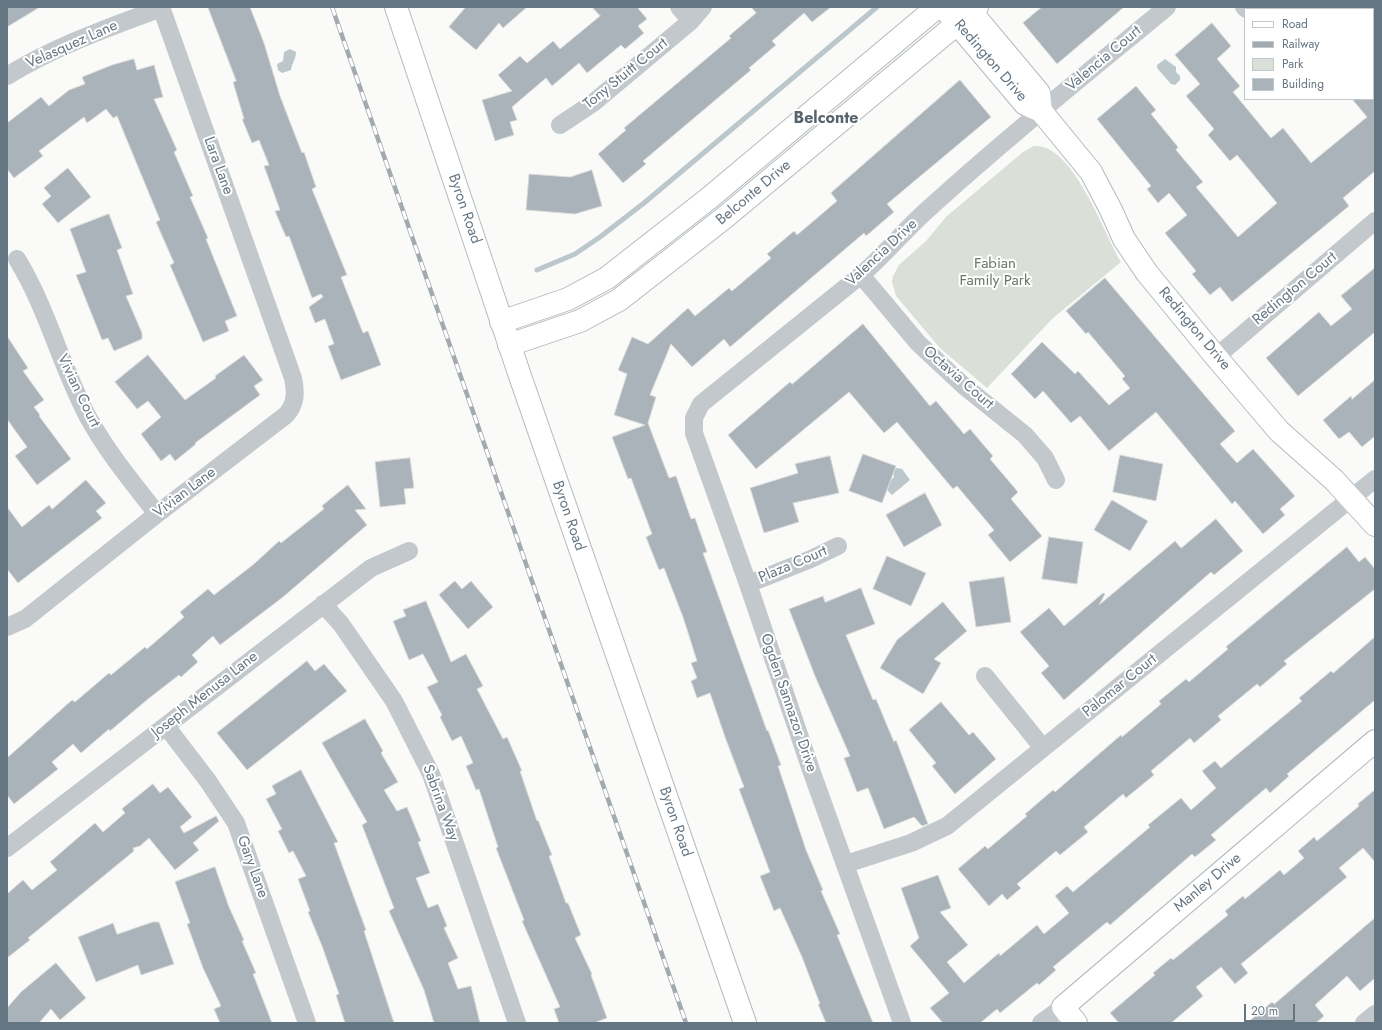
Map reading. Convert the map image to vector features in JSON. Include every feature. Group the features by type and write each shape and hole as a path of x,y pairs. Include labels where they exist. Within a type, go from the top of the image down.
{"main road":[{"name":"Byron Road","path":"396,7 509,346 745,1023"},
{"name":"Belconte Drive","path":"501,322 568,299 607,278 708,199 937,7"},
{"name":"Redington Drive","path":"943,7 968,12 1025,104 1041,111 1091,172 1124,238 1147,273 1216,357 1280,431 1352,499 1375,526"},
{"name":"Belconte Drive","path":"509,346 580,321 619,300 724,218 968,12"},
{"name":"Manley Drive","path":"1069,1015 1375,741"}],"street":[{"name":"Velasquez Lane","path":"7,76 31,61 76,40 161,7"},
{"name":"Lara Lane","path":"161,7 274,325"},
{"name":"Tony Stuitt Court","path":"560,125 593,103 685,14 703,7"},
{"name":"Valencia Court","path":"1041,111 1167,7"},
{"name":"Valencia Drive","path":"719,390 861,275 879,259 925,212 1041,111"},
{"name":"Redington Court","path":"1216,357 1375,221"},
{"name":"Vivian Court","path":"17,259 31,282 64,367 89,418 114,459 157,514"},
{"name":"Octavia Court","path":"861,275 918,343 964,386 1025,435 1045,458 1056,480"},
{"name":"Vivian Lane","path":"7,627 24,619 286,415 292,408 296,391 293,378 274,325"},
{"name":"Ogden Sannazor Drive","path":"719,390 701,404 694,418 694,433 748,584 811,770 902,1023"},
{"name":"Palomar Court","path":"846,864 911,844 947,826 1375,479"},
{"name":"Plaza Court","path":"748,584 811,559 838,546"},
{"name":"Joseph Menusa Lane","path":"7,848 371,568 409,551"},
{"name":"Sabrina Way","path":"323,604 341,624 394,701 431,774 517,1023"},
{"path":"985,676 1043,748"},
{"name":"Gary Lane","path":"166,726 208,782 236,823 307,1023"},
{"path":"1364,1023 1375,1014"},
{"name":"Manley Drive","path":"1041,1023 1069,1015"}],"green space":[{"name":"Fabian Family Park","path":"1034,146 1048,149 1062,159 1074,174 1086,192 1121,262 1052,319 987,388 940,348 896,296 892,282 893,276 899,265 926,241 946,217 1023,152"}],"shaded area":[{"path":"290,49 296,52 291,70 282,73 278,70 277,64 283,61 284,52"},
{"path":"1165,59 1176,67 1176,72 1180,76 1180,80 1175,85 1171,84 1157,68 1157,65"},
{"path":"896,468 902,469 910,480 892,495 887,490 889,482 894,477 893,472"}],"building":[{"path":"7,7 40,7 7,27"},
{"path":"208,7 250,7 264,43 280,96 302,153 304,152 316,187 312,189 347,275 341,277 363,333 368,331 381,365 341,380 328,346 334,344 325,319 315,323 309,307 323,297 321,294 312,298 289,236 286,237 275,211 280,210 264,166 269,165 259,140 252,143 242,119 244,119 233,82 236,81"},
{"path":"466,7 527,7 503,28 499,23 476,50 449,27"},
{"path":"592,7 637,7 647,19 638,26 644,33 625,49 621,45 587,73 579,63 552,86 546,78 512,107 517,120 510,122 514,135 495,141 482,100 512,91 498,75 520,56 527,63 553,41 560,49 600,16"},
{"path":"751,7 831,7 812,22 804,13 772,41 776,45 749,68 751,70 643,161 646,164 623,183 598,154 626,130 624,128 731,38 729,36 756,13"},
{"path":"1042,7 1124,7 1057,64 1023,23"},
{"path":"1212,23 1231,46 1217,59 1240,86 1233,92 1271,138 1283,128 1311,163 1367,117 1353,100 1375,99 1375,171 1343,198 1349,206 1232,302 1220,287 1210,295 1192,274 1196,271 1165,233 1187,215 1169,193 1158,203 1147,189 1151,186 1097,119 1136,86 1156,110 1151,114 1178,147 1176,150 1203,182 1196,187 1238,237 1277,203 1237,155 1230,161 1208,135 1214,129 1186,96 1200,84 1175,55"},
{"path":"134,59 137,70 154,65 163,97 154,99 177,150 174,152 193,196 190,197 208,238 206,239 237,316 225,321 229,331 203,342 170,265 174,263 156,222 160,220 117,116 113,118 106,109 87,123 84,117 39,151 43,156 14,178 7,169 7,123 41,97 49,106 69,90 85,84 82,77 112,65"},
{"path":"960,80 991,117 887,204 894,212 866,236 864,233 730,347 724,339 692,367 671,344 650,395 656,397 648,423 669,478 676,476 691,519 695,518 707,552 703,553 767,731 768,730 781,765 778,766 806,850 823,890 821,891 840,934 837,935 873,1023 826,1023 802,957 780,908 774,911 760,876 770,872 739,789 744,787 710,693 697,698 691,681 697,678 691,663 697,661 683,617 664,568 659,570 646,537 652,534 631,478 628,479 612,437 645,425 614,415 627,374 618,370 632,337 648,344 688,308 695,316 729,288 732,291 771,258 767,254 794,231 797,235 837,201 831,193"},
{"path":"68,168 91,197 58,223 42,204 51,196 44,188"},
{"path":"592,170 602,206 575,214 526,210 529,174 570,177"},
{"path":"109,214 122,248 117,250 133,294 126,296 142,333 142,339 114,351 108,338 102,340 76,275 86,272 70,229"},
{"path":"1375,268 1375,332 1298,396 1266,358 1319,312 1331,326 1352,309 1341,296"},
{"path":"1105,278 1235,431 1220,444 1237,463 1253,449 1295,496 1280,509 1285,515 1263,534 1235,501 1232,504 1156,412 1109,451 1080,416 1071,423 1043,391 1035,399 1011,374 1042,342 1075,374 1078,371 1109,405 1130,388 1122,379 1125,376 1088,332 1086,334 1066,311"},
{"path":"863,324 930,406 936,401 964,434 970,429 993,456 990,459 1018,492 1011,499 1042,536 1010,562 988,535 994,530 957,486 953,489 897,422 884,433 849,392 756,469 728,435 790,382 792,384"},
{"path":"7,336 28,368 23,371 44,400 34,407 71,459 37,485 15,456 27,447 7,419"},
{"path":"148,355 185,400 216,378 215,376 244,355 263,380 254,386 260,395 195,443 196,444 175,461 170,454 161,461 141,434 161,417 148,401 137,409 115,382"},
{"path":"1375,380 1375,436 1362,447 1349,432 1339,439 1323,420 1351,396 1352,399"},
{"path":"863,454 896,466 882,503 849,491"},
{"path":"1120,455 1163,464 1156,501 1113,492"},
{"path":"830,456 839,493 793,503 799,522 764,533 750,488 798,473 795,464"},
{"path":"410,458 414,488 404,489 406,504 380,507 375,462"},
{"path":"86,480 106,503 96,511 102,518 18,583 7,569 7,507 22,527 49,505 52,509"},
{"path":"348,485 366,509 355,510 367,525 283,597 220,645 213,636 192,655 198,662 181,677 179,675 148,699 110,731 109,729 81,753 73,744 52,762 58,769 14,804 7,795 7,758 72,700 75,702 109,673 111,675 145,647 147,649 184,617 180,612 208,589 214,595 254,564 279,541 281,543 324,509 322,506"},
{"path":"925,493 942,525 904,547 886,515"},
{"path":"1112,500 1148,521 1130,551 1094,530"},
{"path":"1216,519 1243,551 1214,575 1211,572 1064,700 1041,673 1049,666 1020,632 1049,608 1064,626 1103,593 1105,594 1099,605 1175,541 1181,548"},
{"path":"1049,537 1083,542 1077,584 1042,579"},
{"path":"1347,547 1359,562 1365,557 1375,569 1375,589 1284,661 1287,664 1260,687 1257,684 1218,716 1221,720 1194,743 1190,738 1151,771 1154,775 1126,798 1123,794 1084,827 1088,832 1060,855 1056,851 1017,884 1021,888 1007,900 1002,894 989,906 958,869 985,846 988,849 1027,816 1025,814 1053,790 1055,792 1121,735 1122,737 1161,704 1159,701 1186,679 1189,682 1228,649 1226,647"},
{"path":"887,556 926,573 911,606 873,589"},
{"path":"1004,577 1011,622 976,627 969,582"},
{"path":"455,581 462,589 471,581 493,607 468,629 439,595"},
{"path":"861,588 875,624 846,635 873,700 876,699 894,742 896,740 928,824 922,826 914,817 884,829 868,788 857,792 844,758 850,756 815,676 789,609 823,596 825,602"},
{"path":"426,601 451,662 466,654 483,686 477,689 503,739 507,737 522,771 520,771 537,821 538,820 552,855 549,856 566,903 568,903 581,935 575,938 592,974 591,975 607,1018 594,1023 559,1023 554,1009 560,1007 522,921 524,920 496,848 498,847 479,789 476,790 466,766 473,763 461,736 452,741 440,717 442,715 427,687 438,682 423,654 409,660 393,621 406,616 403,610"},
{"path":"943,602 967,631 934,659 941,663 923,694 880,668 897,640"},
{"path":"1375,637 1375,700 1287,774 1289,776 1270,793 1266,788 1211,835 1216,840 1195,857 1192,854 1110,925 1107,922 1053,967 1056,970 1039,985 1037,983 1000,1013 997,1009 980,1023 943,1023 930,1008 949,993 910,946 919,938 901,888 938,875 951,908 940,912 968,945 947,962 964,983 999,953 1000,956 1037,925 1044,934 1069,913 1055,896 1067,886 1073,892 1150,827 1148,825 1181,798 1191,810 1216,788 1202,771 1215,761 1221,768 1302,701 1299,698 1331,671 1333,673"},
{"path":"307,661 315,671 324,664 347,691 247,770 217,733"},
{"path":"941,702 969,735 973,732 996,759 955,794 932,766 936,763 909,730"},
{"path":"365,719 383,751 381,753 398,782 384,790 397,811 407,807 421,841 418,842 430,873 416,878 428,908 438,904 447,926 444,928 458,958 448,963 458,989 471,986 480,1023 434,1023 424,990 389,911 394,908 362,825 367,822 322,743"},
{"path":"301,770 338,842 334,843 366,930 364,931 394,1023 345,1023 336,995 339,994 308,912 310,911 298,879 306,876 293,851 289,853 278,831 282,829 266,799 276,794 272,786"},
{"path":"153,784 160,793 168,787 192,817 180,827 184,833 216,816 219,821 193,843 199,850 175,870 149,838 140,846 133,848 134,851 28,938 30,940 7,958 7,894 23,880 32,890 57,870 50,862 95,823 103,832 125,813 122,809"},
{"path":"1375,790 1375,862 1363,848 1339,868 1347,877 1241,964 1248,973 1235,984 1221,967 1196,987 1203,996 1171,1023 1119,1023 1110,1013 1155,975 1153,973 1171,958 1173,960 1228,915 1225,911 1243,896 1245,899 1280,870 1284,875 1304,858 1298,851 1314,837 1317,841 1359,806 1358,804"},
{"path":"215,867 229,907 244,940 242,941 256,973 253,974 272,1023 220,1023 214,1009 221,1006 203,968 187,924 190,923 175,882"},
{"path":"1375,918 1375,978 1360,991 1347,976 1315,1005 1324,1016 1316,1023 1247,1023 1272,1002 1274,1004"},
{"path":"153,922 159,922 174,964 141,975 138,965 96,982 78,937 113,923 117,934"},
{"path":"56,963 86,998 60,1020 51,1009 39,1023 7,1023 7,1008 21,992"}],"waterway":[{"path":"537,270 575,254 644,203 877,7"}],"railway":[{"path":"332,7 686,1023"}],"district":[{"name":"Belconte","path":"826,119"}]}
